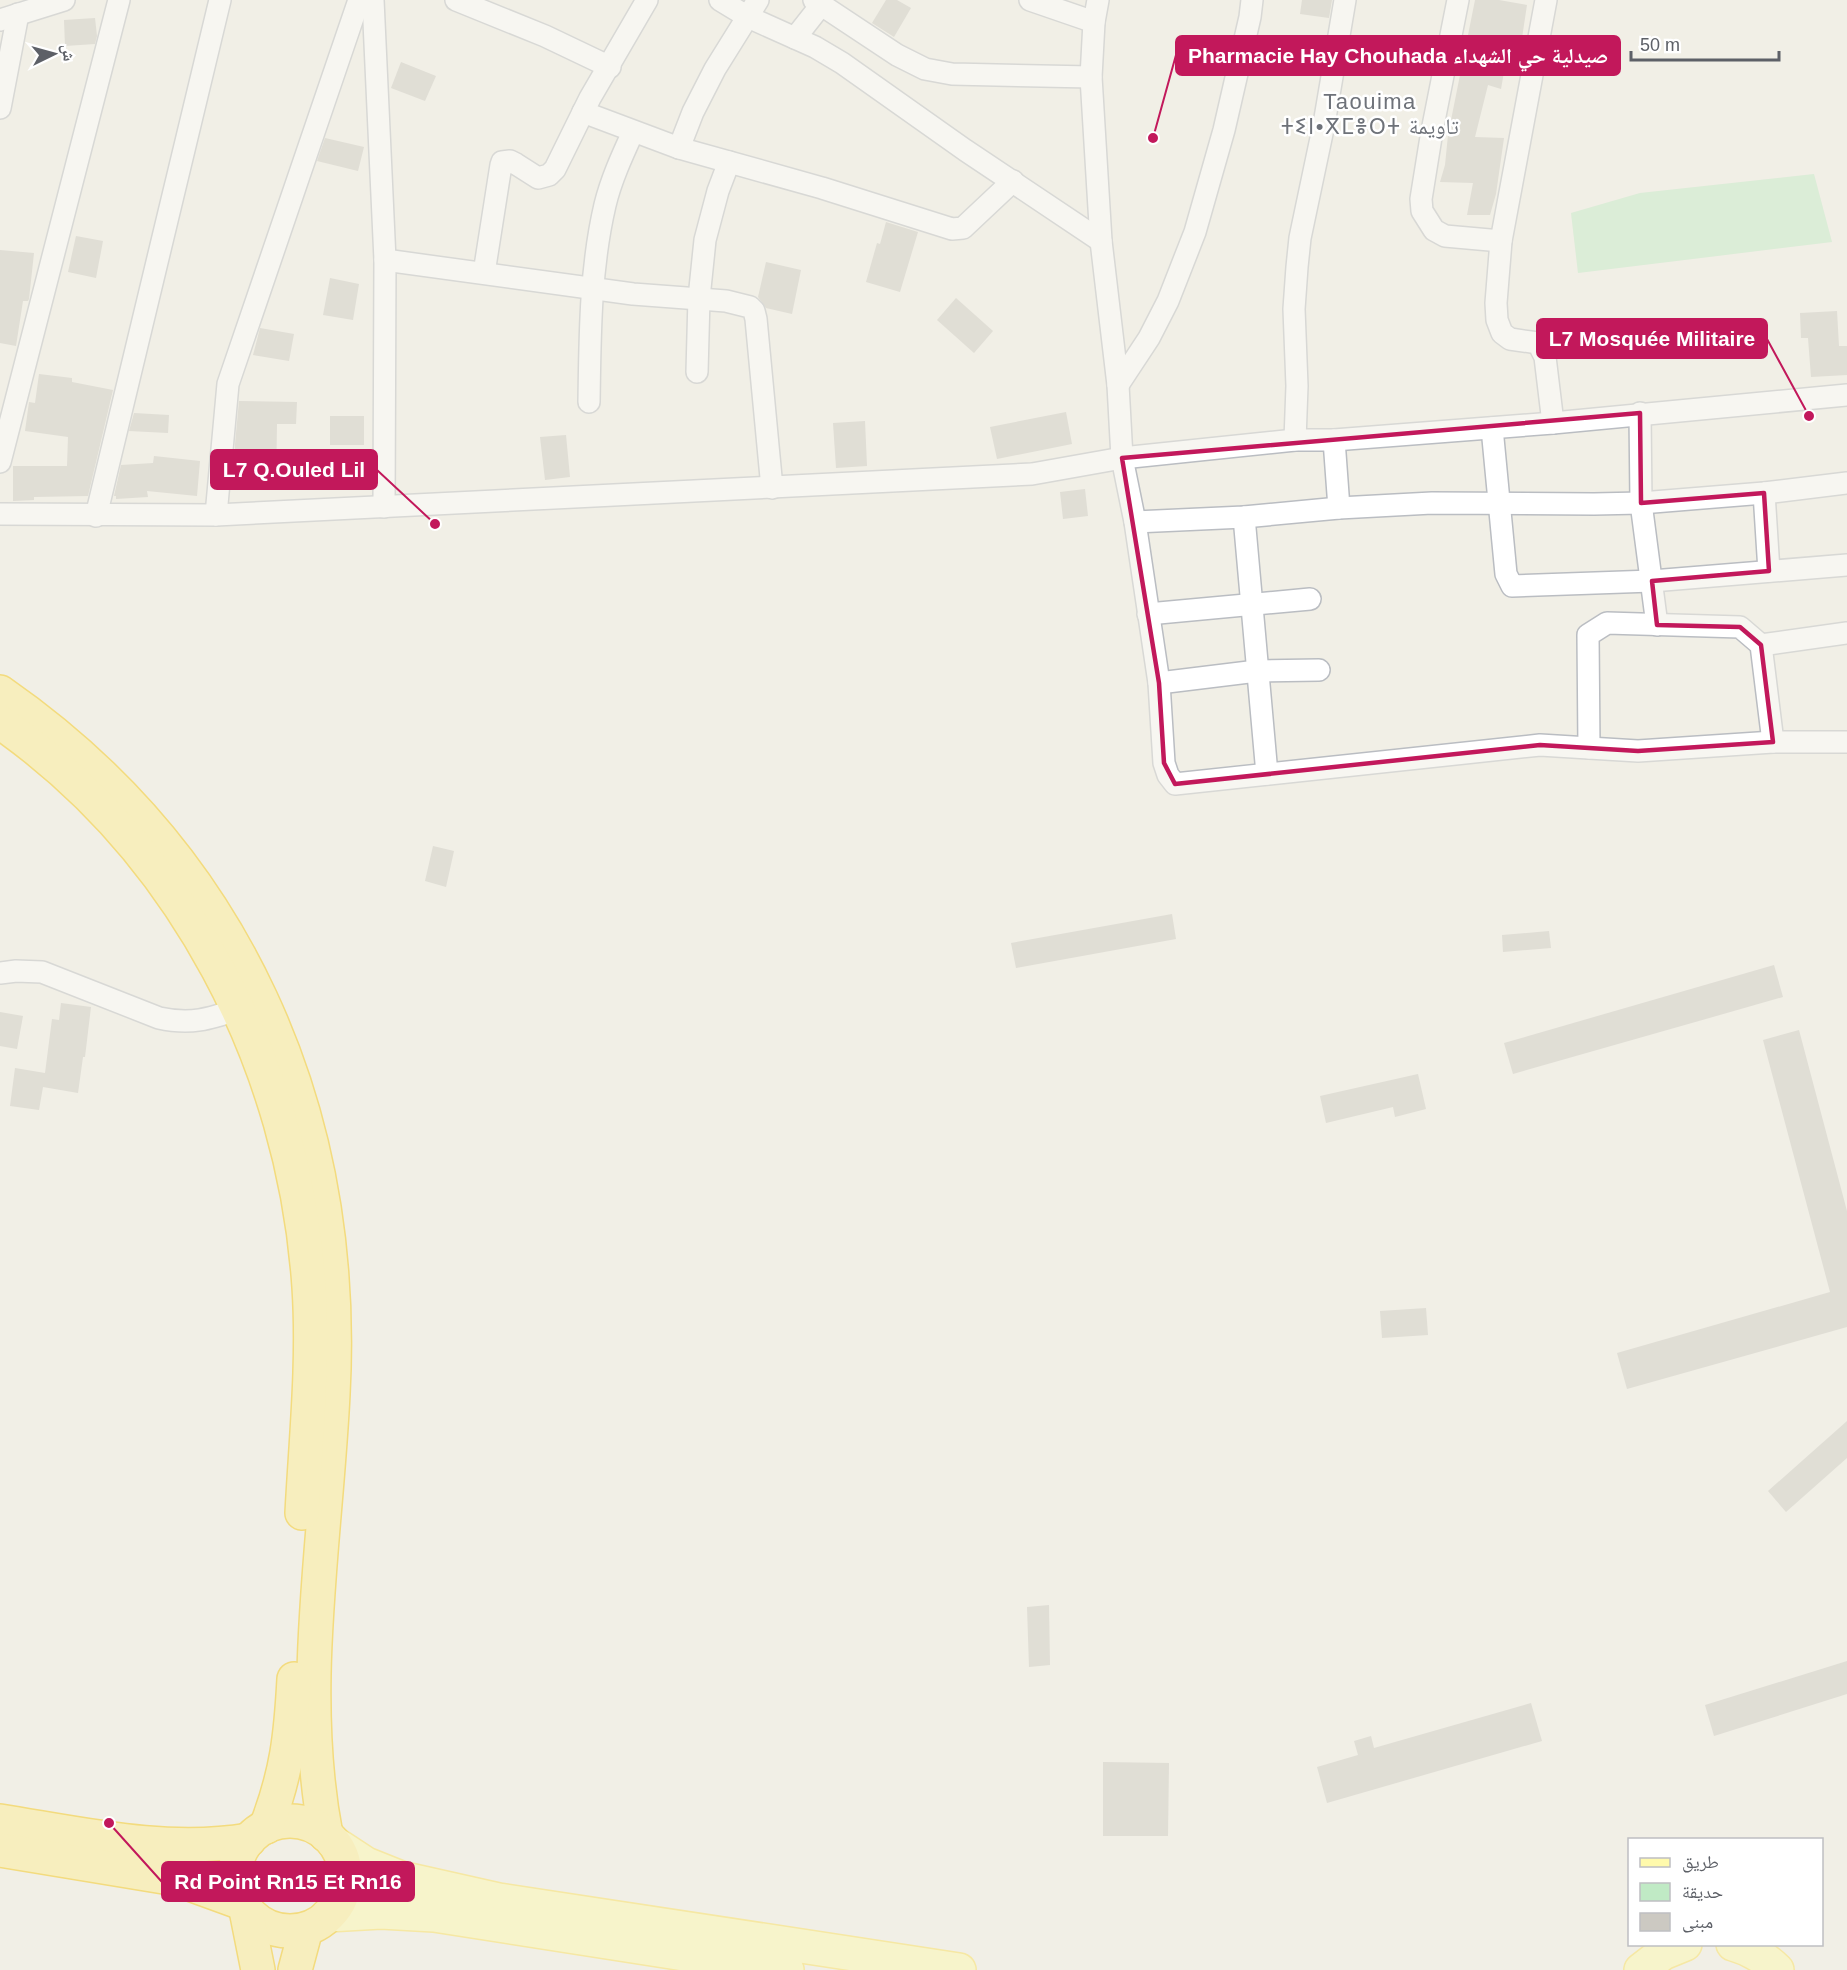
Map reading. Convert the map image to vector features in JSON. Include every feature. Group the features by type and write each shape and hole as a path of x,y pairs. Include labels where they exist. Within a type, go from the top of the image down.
{"highway":[{"path":"0,692 44,724 97,771 153,830 202,894 245,964 264,1001 280,1039 306,1118 324,1209 334,1301 333,1394 316,1610 315,1697 317,1777 330,1839"},
{"path":"0,722 99,805 128,837 180,905 214,960 239,1009 272,1096 292,1171 305,1248 310,1316 310,1365 291,1728 284,1774 257,1833 238,1857 236,1866 236,1885 244,1906 258,1970"},
{"path":"0,1821 127,1841 170,1845 210,1845 257,1833 291,1821 310,1825 330,1839 340,1854 345,1876 340,1898 317,1922 295,1970"},
{"path":"0,1850 176,1879 244,1906 257,1921 271,1928 294,1931 317,1922"}],"main road":[{"path":"330,1839 366,1864 383,1872 500,1900 959,1970"},
{"path":"317,1922 381,1912 434,1915 788,1970"},
{"path":"1641,1970 1663,1953 1680,1946"},
{"path":"1740,1946 1765,1958 1777,1970"}],"street":[{"path":"0,108 9,17 64,0"},
{"path":"0,462 119,0"},
{"path":"96,516 220,0"},
{"path":"216,515 228,384 359,0"},
{"path":"373,0 384,260 384,507"},
{"path":"484,273 502,162 510,161 538,178 549,176 555,169 583,112 647,0"},
{"path":"720,0 753,9 795,38 816,47 842,63 965,150 1101,241"},
{"path":"1030,0 1094,22"},
{"path":"1098,0 1094,22 1091,77 1101,241 1119,385 1122,458 1136,522 1159,683 1164,763 1168,775 1175,784 1540,745 1638,751 1773,742 1847,742"},
{"path":"1119,385 1154,329 1194,232 1224,130 1252,0"},
{"path":"1295,440 1297,386 1294,309 1300,238 1324,124 1345,0"},
{"path":"1458,0 1432,131 1421,199 1422,212 1434,230 1445,236 1501,241"},
{"path":"1546,0 1501,241 1496,303 1497,320 1502,333 1510,339 1538,343 1541,347 1545,357 1553,423"},
{"path":"466,2 610,67"},
{"path":"795,38 818,2 897,55 925,69 952,74 1091,77"},
{"path":"679,148 693,112 715,69 753,9"},
{"path":"583,112 679,148 822,188 952,229 963,228 1013,181"},
{"path":"589,402 593,288 605,204 615,171 633,132"},
{"path":"697,372 699,298 705,240 718,191 729,162"},
{"path":"384,260 593,288 699,298 742,304 754,311 772,488"},
{"path":"0,514 216,515 478,500 1032,474 1122,458 1295,440 1334,440 1492,428 1847,395"},
{"path":"1641,413 1641,503 1657,625"},
{"path":"1492,428 1506,574 1512,586 1652,581 1847,565"},
{"path":"1334,440 1339,508"},
{"path":"1136,522 1244,517 1339,508 1432,503 1641,503 1764,493 1847,483"},
{"path":"1764,493 1769,571"},
{"path":"1244,517 1267,774"},
{"path":"1148,614 1310,599"},
{"path":"1589,748 1588,634 1607,623 1740,627 1761,645 1773,742"},
{"path":"1761,645 1847,633"},
{"path":"1159,683 1257,671 1319,670"},
{"path":"0,974 16,971 42,972 170,1021 204,1021 239,1009"}],"highlighted area":[{"path":"1640,413 1641,503 1764,493 1769,571 1652,581 1657,625 1740,627 1761,645 1773,742 1638,751 1540,745 1175,784 1164,763 1159,683 1122,458"}],"green space":[{"path":"1814,174 1832,242 1578,273 1571,213 1640,193"}],"building":[{"path":"886,0 897,0 911,8 894,37 872,23"},
{"path":"1302,0 1332,0 1329,18 1300,14"},
{"path":"1475,0 1499,0 1527,5 1522,38 1510,38 1501,89 1488,85 1475,137 1504,138 1496,194 1490,215 1467,215 1473,183 1440,182"},
{"path":"95,18 97,36 95,44 65,46 64,20"},
{"path":"401,62 436,76 425,101 391,88"},
{"path":"325,138 364,147 358,171 317,161"},
{"path":"886,222 918,232 900,292 866,282 877,243 880,244"},
{"path":"76,236 103,241 96,278 68,272"},
{"path":"0,250 34,253 29,299 23,301 16,346 0,343"},
{"path":"766,262 801,270 792,314 766,308 758,297"},
{"path":"330,278 359,284 353,320 323,315"},
{"path":"956,298 993,331 974,353 937,320"},
{"path":"1837,311 1839,346 1847,346 1847,375 1811,377 1808,338 1801,338 1800,313"},
{"path":"260,328 294,334 289,361 253,355"},
{"path":"39,374 72,378 72,382 113,390 88,496 34,497 34,500 13,501 13,466 67,466 68,437 25,431 29,402 35,403"},
{"path":"239,401 297,402 296,424 277,424 276,485 235,484 235,444"},
{"path":"1066,412 1072,444 997,459 990,427"},
{"path":"134,413 169,415 168,433 129,431"},
{"path":"330,416 364,416 364,445 330,445"},
{"path":"865,421 867,466 836,468 833,423"},
{"path":"566,435 570,477 545,480 540,437"},
{"path":"154,456 200,461 197,496 147,491 148,497 116,499 114,496 121,465 153,463"},
{"path":"1085,489 1088,516 1063,519 1060,492"},
{"path":"433,846 454,851 446,887 425,881"},
{"path":"1172,914 1176,939 1016,968 1011,943"},
{"path":"1549,931 1551,948 1503,952 1502,935"},
{"path":"1774,965 1783,997 1513,1074 1504,1043"},
{"path":"61,1003 91,1007 78,1093 43,1087 39,1110 10,1106 15,1068 45,1073 52,1019 59,1020"},
{"path":"0,1012 23,1016 17,1049 0,1046"},
{"path":"1799,1030 1847,1211 1847,1327 1627,1389 1617,1353 1830,1292 1763,1040"},
{"path":"1418,1074 1426,1109 1395,1117 1393,1107 1326,1123 1320,1096"},
{"path":"1426,1308 1428,1335 1382,1338 1380,1311"},
{"path":"1847,1421 1847,1458 1786,1512 1768,1491"},
{"path":"1049,1605 1050,1665 1029,1667 1027,1607"},
{"path":"1847,1661 1847,1694 1714,1736 1705,1705"},
{"path":"1531,1703 1542,1741 1327,1803 1317,1767 1358,1755 1354,1741 1371,1736 1374,1748"},
{"path":"1103,1762 1169,1763 1168,1836 1103,1836"}],"place":[{"name":"Pharmacie Hay Chouhada صيدلية حي الشهداء","path":"1153,138"},
{"name":"L7 Mosquée Militaire","path":"1809,416"},
{"name":"L7 Q.Ouled Lil","path":"435,524"},
{"name":"Rd Point Rn15 Et Rn16","path":"109,1823"}],"district":[{"name":"Taouima ⵜⵉⵏ•ⴳⵎⴻⵔⵜ تاويمة","path":"1370,114"}]}
